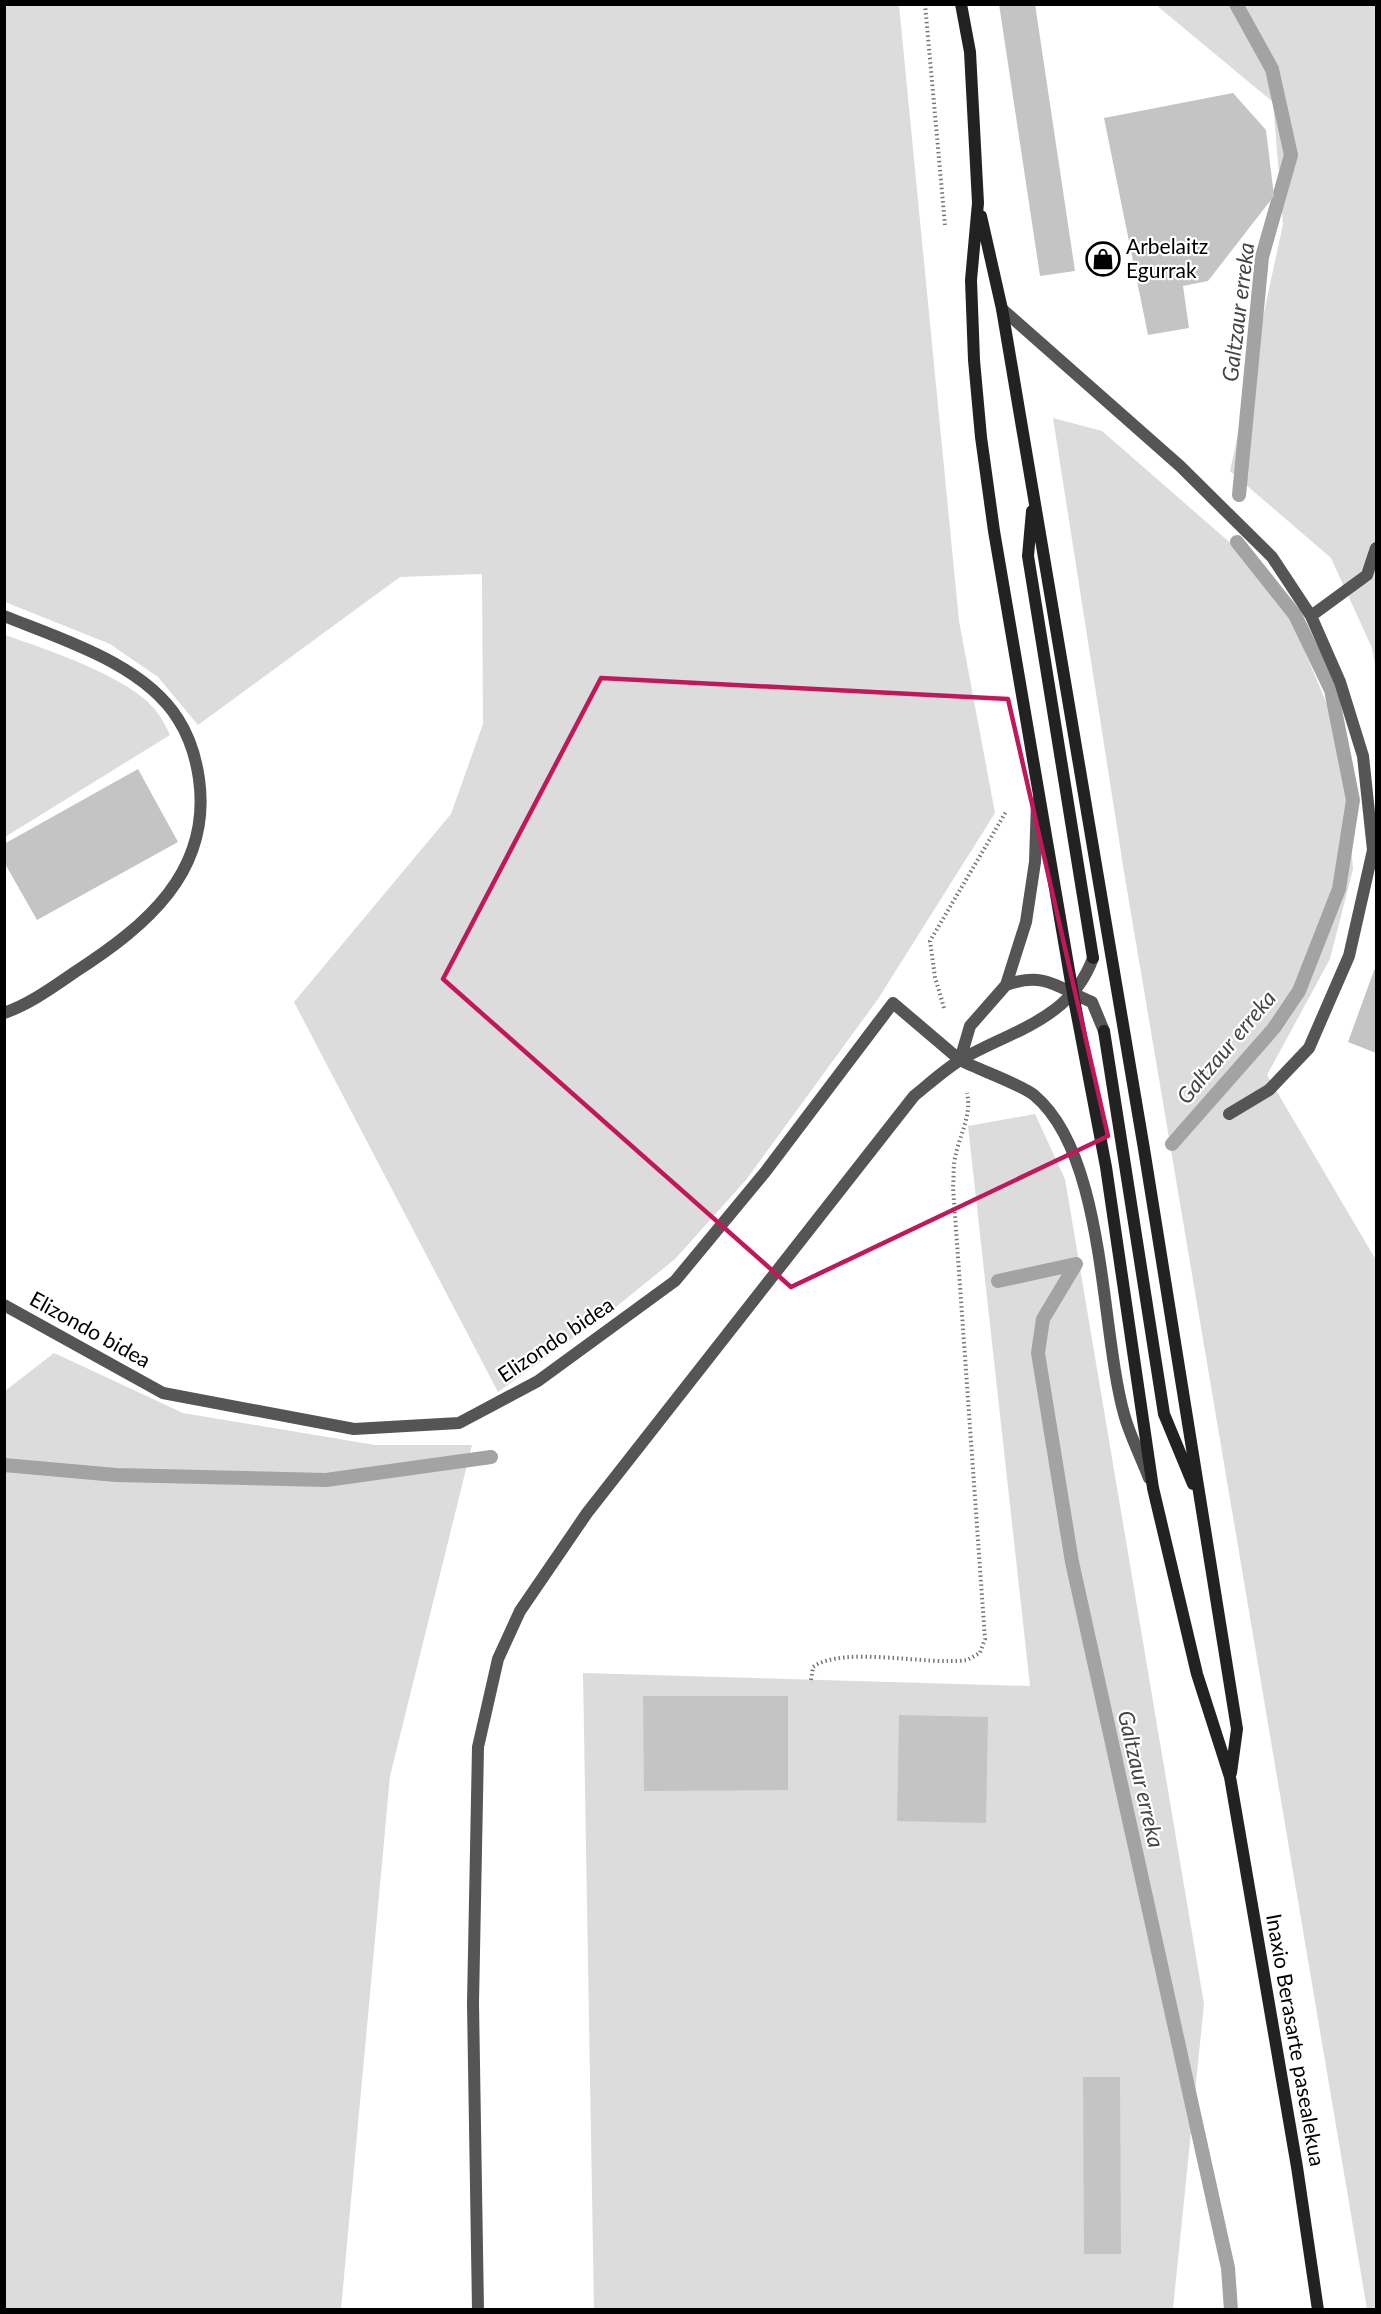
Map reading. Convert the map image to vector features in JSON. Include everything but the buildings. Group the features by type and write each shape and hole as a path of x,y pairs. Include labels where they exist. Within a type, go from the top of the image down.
{"main road":[{"path":"961,4 970,52 978,203 971,280 981,437 1038,790 1106,1167 1153,1488 1197,1674 1230,1777"},
{"path":"978,203 1002,309 1201,1502 1237,1729 1230,1777"},
{"path":"1033,493 1028,556 1093,958"},
{"path":"1104,1032 1164,1414 1201,1502"},
{"name":"Inaxio Berasarte pasealekua","path":"1230,1777 1297,2167 1318,2310"}],"street":[{"path":"1002,309 1197,483 1272,557 1311,616 1340,682 1363,756 1373,850 1348,956 1309,1048 1269,1090 1229,1114"},
{"path":"1311,616 1367,575 1377,548"},
{"path":"4,616 105,657 148,687 178,718 195,758 202,802 197,842 184,874 159,906 88,964 4,1013"},
{"path":"960,1060 970,1026 1006,985 1026,922 1035,862 1038,790"},
{"path":"478,2310 473,2003 478,1747 498,1659 520,1611 614,1476 914,1096 960,1060 1054,1012 1086,978 1093,958"},
{"path":"1006,985 1022,979 1055,982 1073,994 1092,1002 1104,1032"},
{"name":"Elizondo bidea","path":"4,1305 163,1393 354,1429 459,1423 538,1381 675,1281 766,1171 893,1003 960,1060"},
{"path":"960,1060 1032,1094 1055,1117 1077,1159 1095,1235 1124,1414 1153,1488"}],"path":[{"path":"811,1680 813,1667 822,1661 844,1659 967,1660 980,1653 985,1639 953,1187 955,1159 969,1103"}],"highlighted area":[{"path":"601,678 1008,699 1108,1136 791,1287 443,979"}],"shaded area":[{"path":"4,5 899,5 959,621 995,813 878,999 746,1180 675,1259 611,1311 498,1392 294,1002 451,814 483,724 482,574 400,577 198,725 158,677 110,644 5,602"},
{"path":"1156,5 1376,5 1376,669 1372,648 1331,558 1230,471 1283,224 1273,102"},
{"path":"1053,418 1102,431 1235,547 1289,614 1332,716 1348,807 1353,869 1330,959 1267,1075 1376,1260 1376,2309 1367,2309 1124,872"},
{"path":"5,635 86,666 127,687 156,711 170,735 5,837"},
{"path":"1035,1114 1065,1179 1204,2004 1173,2309 594,2309 583,1673 1030,1686 968,1126"},
{"path":"54,1353 183,1413 375,1445 472,1445 390,1776 341,2309 5,2309 5,1391"}],"waterway":[{"name":"Galtzaur erreka","path":"1236,4 1272,69 1291,155 1262,257 1239,495"},
{"name":"Galtzaur erreka","path":"1172,1144 1274,1028 1299,991 1339,889 1353,800 1331,690 1295,615 1237,542"},
{"name":"Galtzaur erreka","path":"1076,1264 1043,1319 1038,1353 1072,1562 1228,2268 1231,2310"},
{"path":"998,1281 1076,1264"},
{"path":"4,1465 116,1475 326,1480 491,1457"}],"place":[{"name":"Arbelaitz Egurrak","path":"1103,259"}]}
